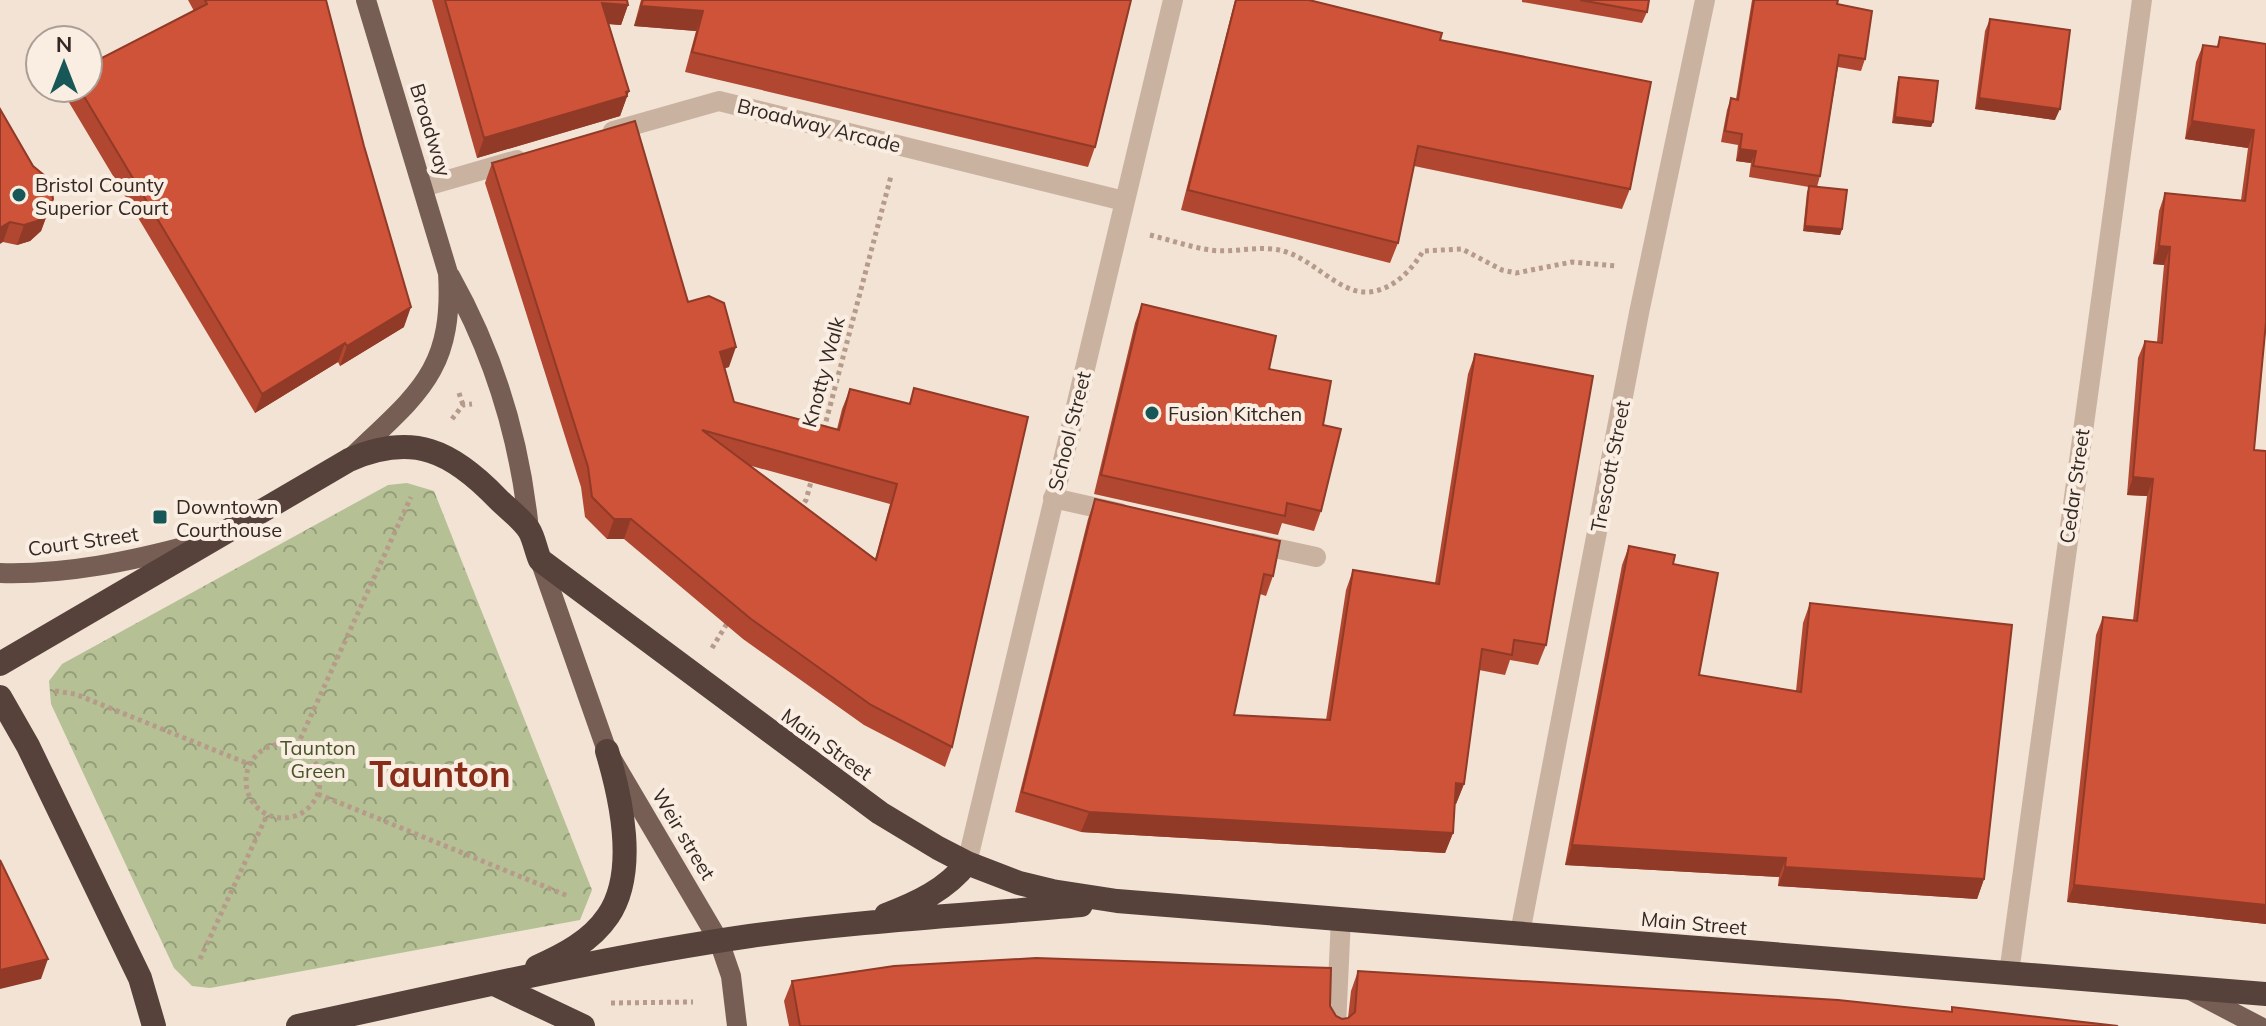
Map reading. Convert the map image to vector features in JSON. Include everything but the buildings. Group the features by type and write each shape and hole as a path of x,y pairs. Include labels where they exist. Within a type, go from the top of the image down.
{"highway":[{"path":"0,664 349,460 383,447 418,447 441,454 476,476 529,530 540,560"},
{"name":"Main Street","path":"540,560 880,813 967,863 1019,883 1117,901 2266,994"},
{"path":"0,697 28,746 140,978 154,1026"},
{"path":"494,984 546,963 579,945 608,916 620,880 624,832 619,794 607,751"},
{"path":"829,928 887,914 918,902 955,878 967,863"},
{"name":"Main Street","path":"719,941 1117,901"},
{"path":"298,1026 719,941"},
{"path":"494,984 583,1026"}],"main road":[{"name":"Broadway","path":"366,0 448,273 493,363 525,485 529,530"},
{"name":"Broadway","path":"349,460 397,413 433,370 441,355 450,301 448,273"},
{"name":"Court Street","path":"0,573 39,573 88,567 218,538"},
{"path":"540,560 607,751"},
{"name":"Weir street","path":"607,751 719,941"},
{"path":"719,941 731,976 737,1026"},
{"path":"2183,987 2259,1026"}],"street":[{"name":"School Street","path":"967,863 1173,0"},
{"name":"Trescott Street","path":"1520,933 1639,313 1705,0"},
{"name":"Cedar Street","path":"2009,973 2142,0"},
{"name":"Broadway Arcade","path":"588,139 719,101 1124,201"},
{"path":"423,187 542,152"},
{"path":"1053,498 1146,519"},
{"path":"1239,540 1316,557"},
{"path":"1336,1026 1341,918"}],"path":[{"name":"Knotty Walk","path":"822,438 899,144"},
{"path":"1150,235 1212,250 1272,249 1293,254 1312,263 1349,289 1366,292 1384,289 1398,281 1423,251 1462,249 1502,270 1516,273 1572,262 1620,266"},
{"path":"459,393 463,405"},
{"path":"452,419 463,405 477,403"},
{"path":"797,513 806,500 814,469"},
{"path":"297,746 411,497"},
{"path":"693,675 730,619"},
{"path":"55,691 75,694 249,764"},
{"path":"286,744 297,746 314,761 319,771 321,783 318,794 312,804 292,818 280,819 267,815 250,799 245,775 249,764 264,748 286,744"},
{"path":"318,794 568,896"},
{"path":"200,959 267,815"},
{"path":"611,1003 693,1002"}],"green space":[{"name":"Taunton Green","path":"407,483 434,491 592,890 580,920 210,988 192,986 174,968 51,704 49,681 62,664 388,485"}],"place":[{"name":"Bristol County Superior Court","path":"19,195"},
{"name":"Fusion Kitchen","path":"1152,413"},
{"name":"Downtown Courthouse","path":"160,517"}],"district":[{"name":"Taunton","path":"440,773"}]}
